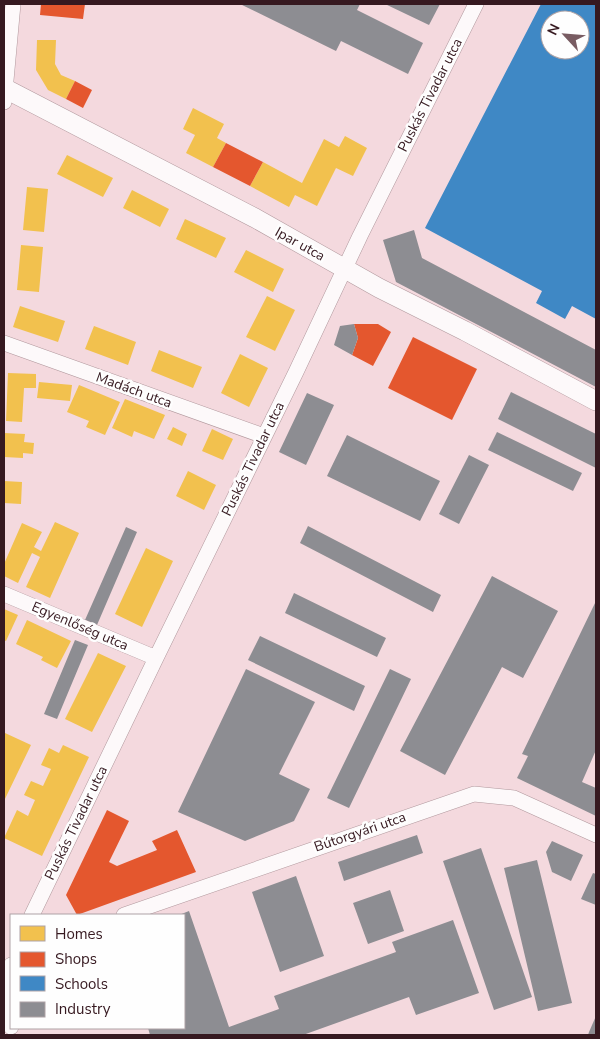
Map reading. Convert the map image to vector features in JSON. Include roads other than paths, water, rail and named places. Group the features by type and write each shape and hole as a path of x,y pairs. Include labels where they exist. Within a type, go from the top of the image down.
{"street":[{"path":"4,93 13,4"},
{"name":"Puskás Tivadar utca","path":"32,914 418,118 476,4"},
{"name":"Ipar utca","path":"4,93 255,218 379,288 596,401"},
{"name":"Madách utca","path":"4,343 264,436"},
{"name":"Egyenlőség utca","path":"4,594 156,658"},
{"name":"Bútorgyári utca","path":"127,914 474,794 514,798 596,835"},
{"path":"10,975 8,995 10,1023"}]}
